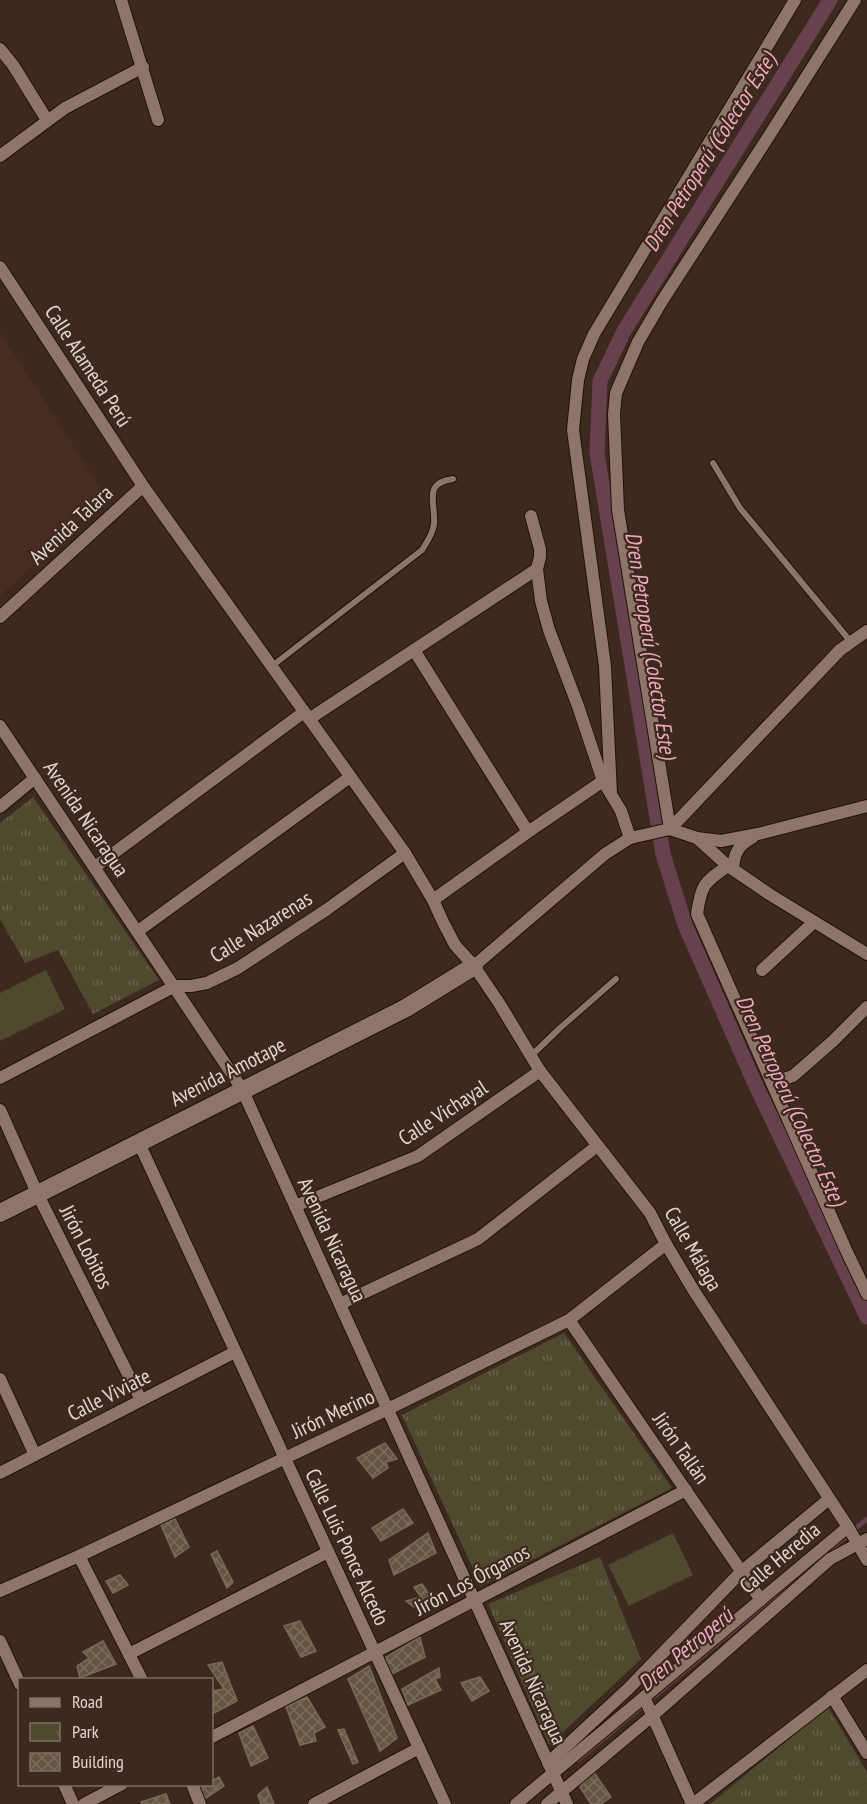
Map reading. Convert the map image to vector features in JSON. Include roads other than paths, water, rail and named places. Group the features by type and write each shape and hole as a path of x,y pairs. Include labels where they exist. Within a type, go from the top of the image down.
{"street":[{"path":"121,0 159,120"},
{"path":"611,794 605,666 573,430 578,380 583,359 594,334 795,0"},
{"path":"670,829 618,510 614,414 616,393 638,342 662,301 855,0"},
{"path":"0,49 13,65 47,120"},
{"path":"0,156 65,108 143,67"},
{"name":"Calle Alameda Perú","path":"0,267 143,486 307,716"},
{"name":"Avenida Talara","path":"0,617 143,486"},
{"path":"531,516 540,549 537,569 541,601 549,630 603,781 621,811 630,838"},
{"path":"95,867 307,716 414,650 537,569"},
{"path":"670,829 840,650 867,631"},
{"path":"414,650 528,832"},
{"name":"Calle Málaga","path":"307,716 405,853 433,900 455,945 474,966 540,1071 650,1213 694,1291 829,1499 848,1527 862,1541 867,1560"},
{"name":"Avenida Nicaragua","path":"0,726 242,1089 567,1804"},
{"path":"138,931 350,777"},
{"path":"0,807 35,778"},
{"path":"433,900 603,781"},
{"path":"474,966 605,854 630,838 670,829 697,838 721,841 758,834 867,806"},
{"path":"758,834 743,843 731,868 711,878 700,892 697,914 867,1294"},
{"path":"697,838 731,868 769,894 867,954"},
{"name":"Calle Nazarenas","path":"0,1078 175,987 207,983 238,968 326,910 405,853"},
{"path":"762,970 814,921"},
{"name":"Avenida Amotape","path":"0,1213 406,1008 474,966"},
{"path":"772,1083 793,1076 867,1007"},
{"name":"Calle Vichayal","path":"295,1206 418,1156 540,1071"},
{"name":"Jirón Lobitos","path":"0,1110 38,1195 141,1400"},
{"name":"Calle Luis Ponce Alcedo","path":"139,1143 445,1804"},
{"path":"340,1304 478,1239 597,1146"},
{"name":"Jirón Merino","path":"0,1591 388,1410 568,1320 666,1244"},
{"name":"Jirón Tallán","path":"568,1320 761,1600"},
{"name":"Calle Viviate","path":"0,1473 235,1352"},
{"path":"0,1380 35,1455"},
{"name":"Jirón Los Órganos","path":"213,1736 686,1490"},
{"path":"550,1769 742,1571 829,1499"},
{"name":"Calle Heredia","path":"516,1804 550,1769 644,1697 848,1527"},
{"path":"547,1804 652,1716 830,1559 862,1541"},
{"path":"129,1654 328,1552"},
{"path":"79,1556 141,1678"},
{"path":"0,1641 18,1680"},
{"path":"644,1697 693,1804 867,1670"},
{"path":"832,1696 867,1753"},
{"path":"314,1804 419,1748"},
{"path":"64,1786 73,1804"},
{"path":"84,1804 120,1786"},
{"path":"192,1786 200,1804"}],"lane":[{"path":"713,463 740,508 851,642"},
{"path":"272,667 422,550 430,539 434,524 432,494 443,480 453,479"},
{"path":"532,1055 616,979"}],"waterway":[{"name":"Dren Petroperú (Colector Este)","path":"830,0 624,331 600,381 597,453 663,854 685,925 756,1086 867,1317"},
{"name":"Dren Petroperú","path":"578,1760 867,1519"}]}
